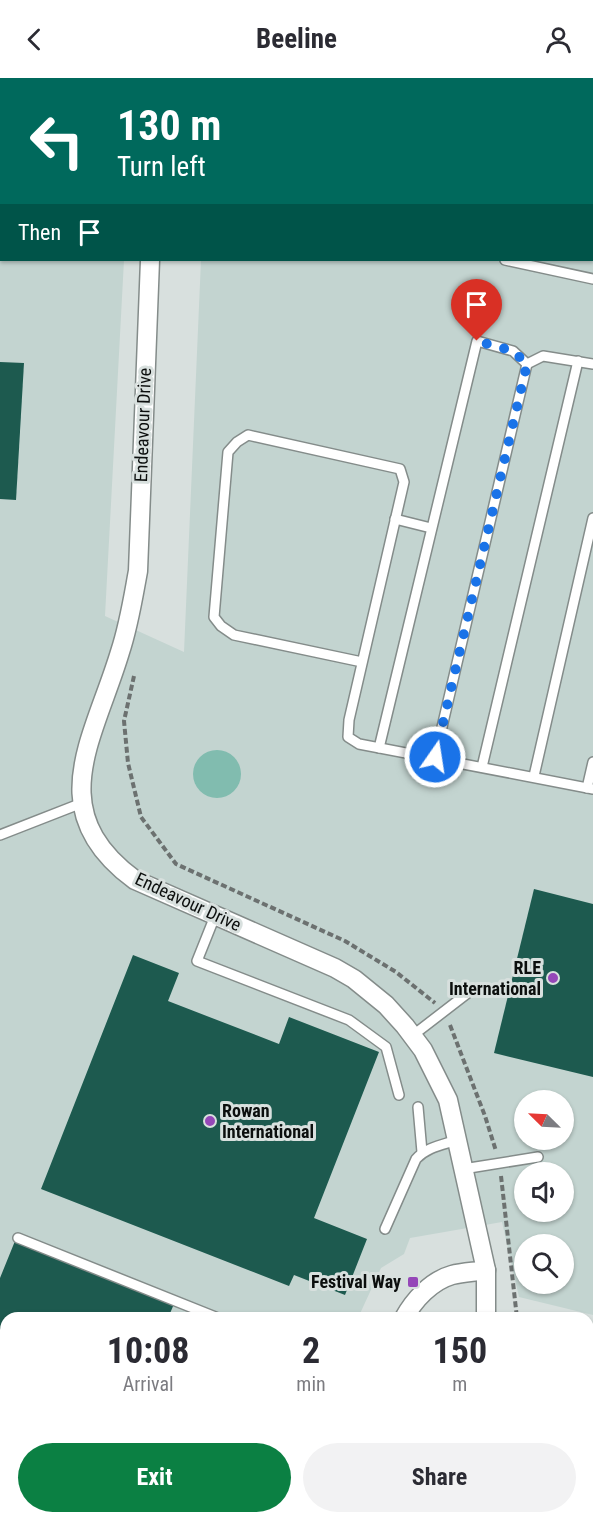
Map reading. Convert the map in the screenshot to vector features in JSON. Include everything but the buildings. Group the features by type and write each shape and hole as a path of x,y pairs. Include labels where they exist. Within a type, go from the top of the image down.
{"street":[{"name":"Endeavour Drive","path":"150,261 138,571 130,618 121,652 87,749 81,773 82,803 86,818 101,849 118,867 135,880 354,979 386,1005 412,1036 423,1050 448,1100 486,1270 486,1312"},
{"path":"407,1312 413,1302 432,1285 451,1275 486,1270"}],"lane":[{"path":"510,261 593,279"},
{"path":"379,748 477,341 513,351 527,364"},
{"path":"527,364 543,356 593,364"},
{"path":"482,767 578,361"},
{"path":"435,757 527,364"},
{"path":"362,662 234,635 221,626 214,617 228,452 248,435 400,469 404,482 349,720 348,737 359,744 590,789 593,762"},
{"path":"534,777 593,518"},
{"path":"395,519 431,528"},
{"path":"0,835 82,803"},
{"path":"215,916 197,961 349,1020 386,1047 399,1095"},
{"path":"412,1036 473,989"},
{"path":"418,1107 422,1152"},
{"path":"385,1229 416,1159 422,1152 432,1147 457,1140"},
{"path":"463,1169 538,1157"},
{"path":"18,1238 203,1312"}],"shaded area":[{"path":"0,261 124,261 105,616 184,652 201,261 593,261 593,1312 581,1312 519,1297 518,1294 574,1294 574,1234 514,1234 514,1275 502,1222 410,1238 404,1254 381,1268 361,1312 0,1312"},
{"path":"217,750 234,757 241,774 234,791 217,798 200,791 193,774 200,757"}],"place":[{"name":"RLE International","path":"553,978"},
{"name":"Rowan International","path":"210,1121"},
{"name":"Festival Way","path":"413,1282"}],"route":[{"path":"435,757 527,364 513,351 477,341"}]}
